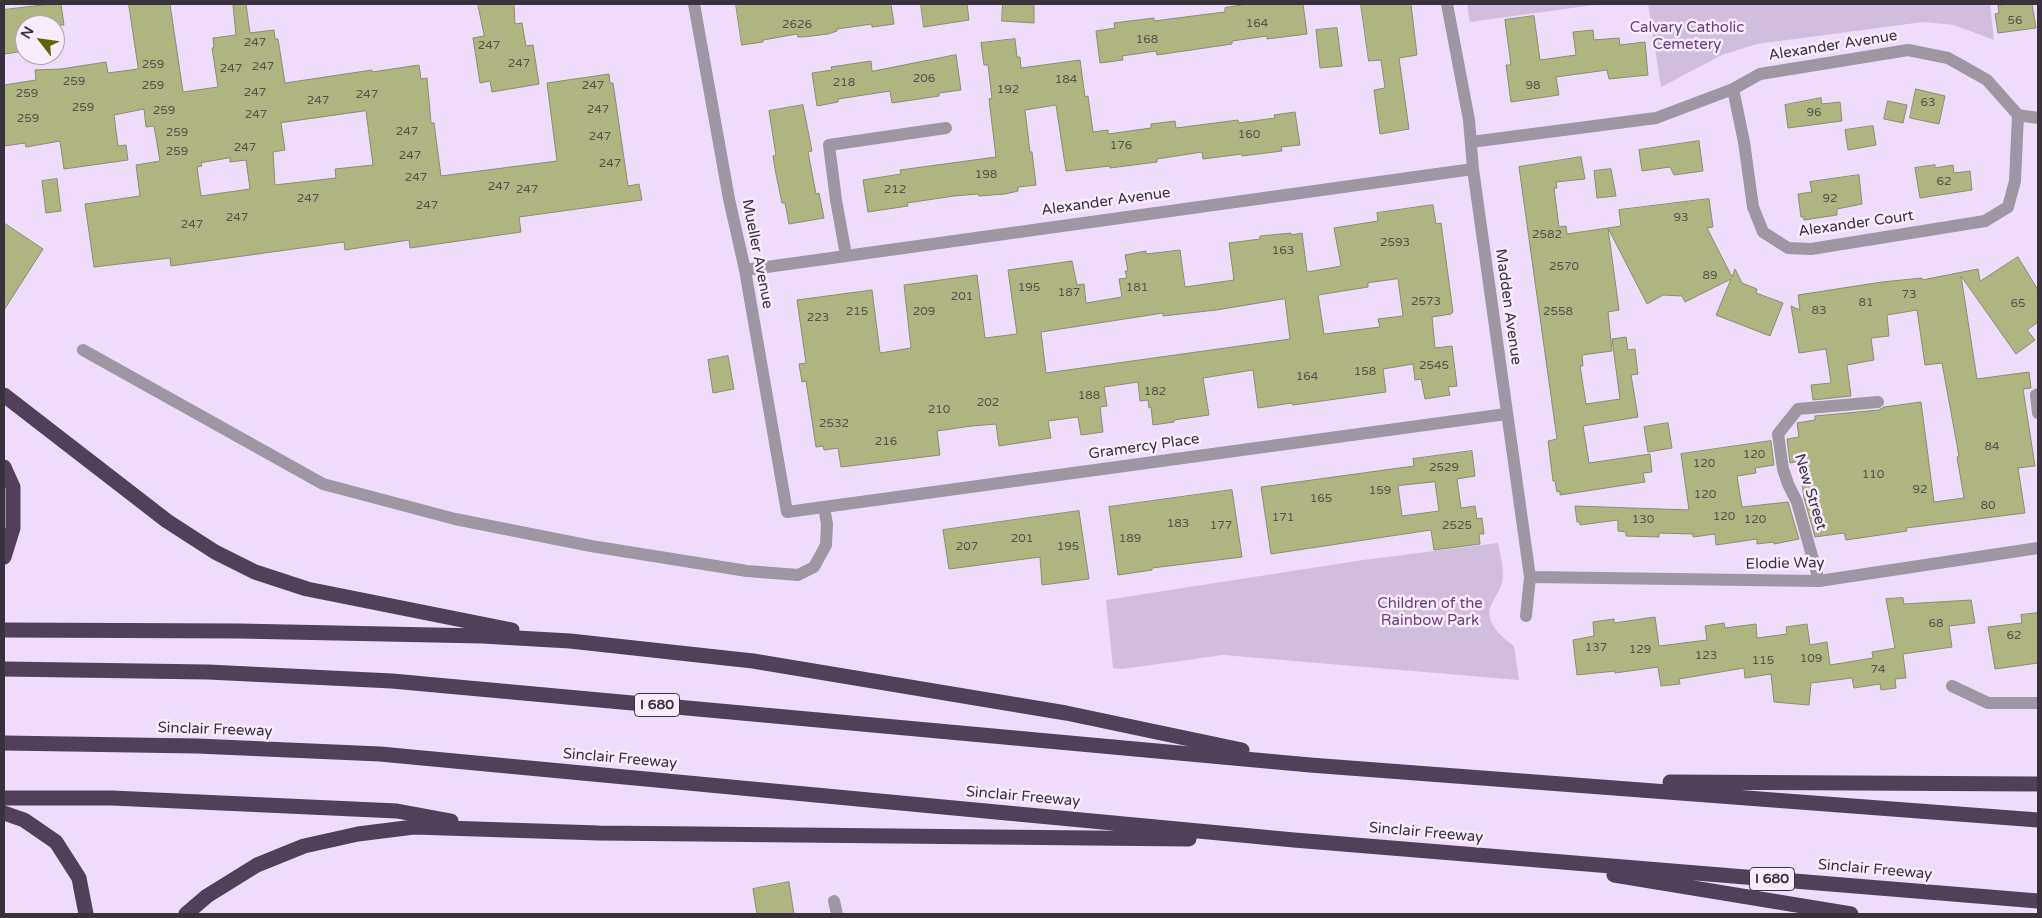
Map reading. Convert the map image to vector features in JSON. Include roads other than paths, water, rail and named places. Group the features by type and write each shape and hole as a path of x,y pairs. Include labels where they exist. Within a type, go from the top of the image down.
{"highway":[{"path":"4,396 166,521 216,552 255,572 307,589 570,641"},
{"path":"4,468 13,487 13,528 4,557"},
{"path":"4,630 249,631 482,636 570,641 753,661 1066,713 1310,765"},
{"name":"I 680","path":"4,669 208,672 392,681 1310,765 2038,820"},
{"name":"Sinclair Freeway","path":"4,743 197,746 380,754 1294,840 2038,901"},
{"path":"1551,782 2038,784"},
{"path":"4,798 112,798 397,811 497,830"},
{"path":"4,813 24,820 56,842 80,878 86,914"},
{"path":"186,914 207,896 258,865 304,846 358,834 414,828 599,833 1294,840"},
{"path":"1506,858 1850,914"}],"street":[{"name":"Mueller Avenue","path":"694,4 728,190 745,270 787,512"},
{"name":"Madden Avenue","path":"1447,4 1471,142 1472,169 1530,577 1526,616"},
{"name":"Alexander Avenue","path":"1471,142 1656,118 1733,89 1760,74 1908,50 1948,58 1987,80 2018,115"},
{"name":"Alexander Court","path":"1733,89 1744,142 1754,207 1763,232 1788,248 1812,249 1986,221 2008,207 2015,181 2018,115"},
{"path":"2018,115 2038,118"},
{"path":"846,254 836,200 829,145 946,128"},
{"name":"Alexander Avenue","path":"745,270 846,254 1472,169"},
{"path":"82,350 324,484 454,519 591,546 748,571 798,575 814,567 826,545 827,524 824,507"},
{"path":"2038,394 2036,395 2038,413"},
{"name":"New Street","path":"1819,581 1797,502 1782,469 1778,434 1798,409 1878,402"},
{"name":"Gramercy Place","path":"787,512 1506,414"},
{"name":"Elodie Way","path":"1530,577 1819,581 2038,548"},
{"path":"1952,686 1988,703 2038,703"},
{"path":"834,901 836,914"}],"park label":[{"name":"Calvary Catholic Cemetery","path":"1687,36"},
{"name":"Children of the Rainbow Park","path":"1430,612"}]}
